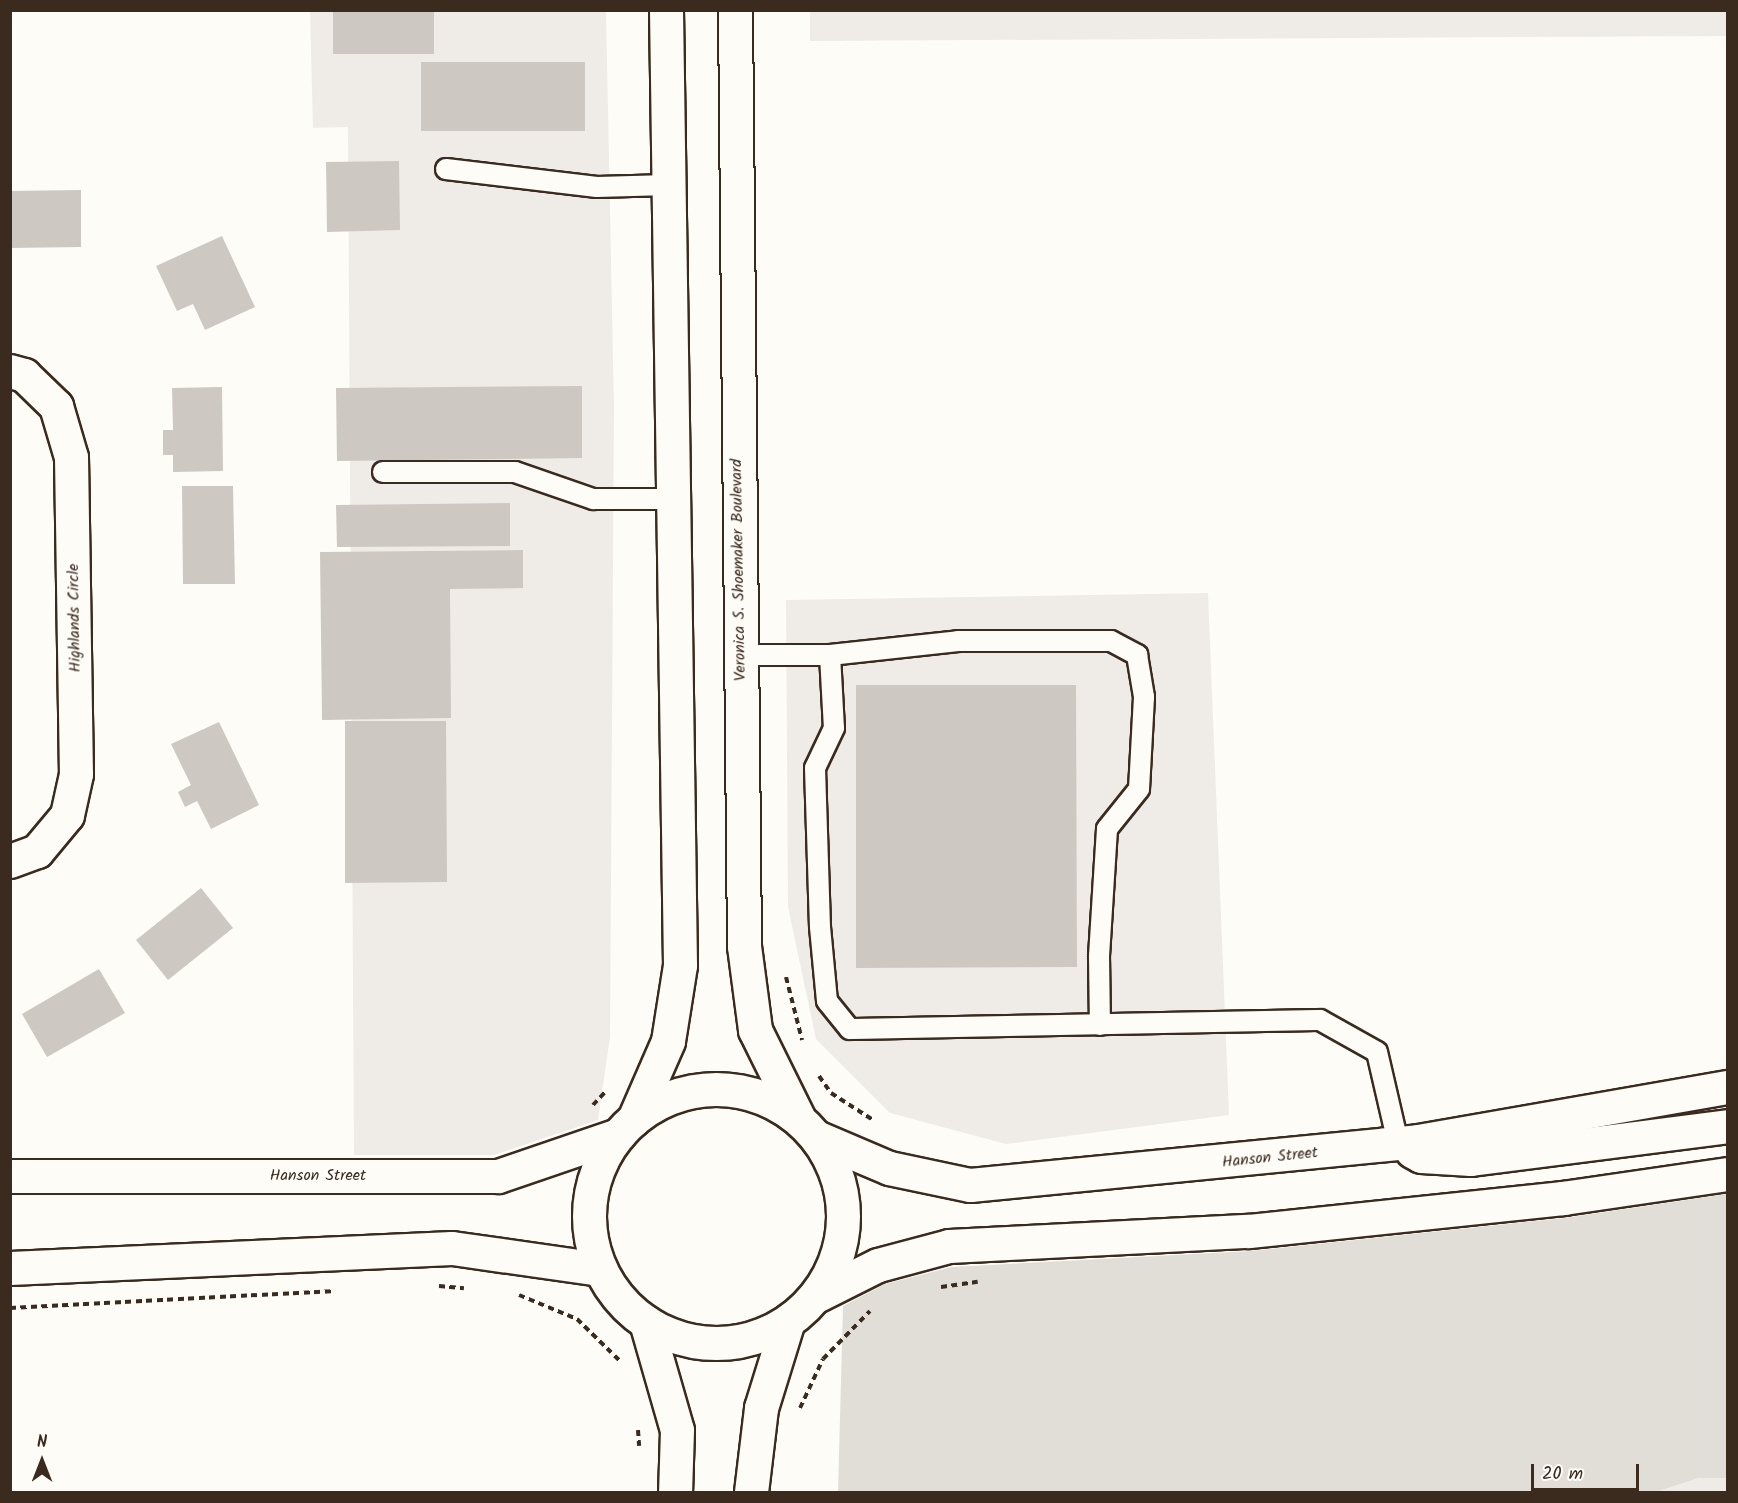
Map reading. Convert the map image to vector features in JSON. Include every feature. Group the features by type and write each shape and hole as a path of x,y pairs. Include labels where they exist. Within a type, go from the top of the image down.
{"street":[{"path":"626,1127 668,1041 680,965 666,10"},
{"name":"Veronica S. Shoemaker Boulevard","path":"729,15 747,983 762,1050 808,1128"},
{"name":"Highlands Circle","path":"10,371 24,375 56,406 71,457 76,774 67,815 37,851 10,861"},
{"name":"Hanson Street","path":"10,1176 498,1176 626,1127 664,1100 698,1090 734,1090 769,1100 808,1128 889,1168 970,1185 1398,1143 1728,1087"},
{"path":"1398,1143 1421,1156 1471,1159 1728,1126"},
{"name":"Hanson Street","path":"626,1127 599,1166 590,1200 590,1235 600,1269 619,1299 646,1322 680,1338 717,1343 754,1337 788,1321 816,1296 878,1265 950,1246 1249,1231 1563,1198 1728,1174"},
{"name":"Hanson Street","path":"808,1128 834,1167 843,1200 843,1233 834,1266 816,1296"},
{"path":"10,1268 452,1248 600,1269"},
{"path":"751,1492 753,1446 788,1321"},
{"path":"646,1322 677,1430 675,1492"}],"lane":[{"path":"446,169 597,187 668,185"},
{"path":"383,472 515,472 593,499 673,499"},
{"path":"740,655 830,655 958,641 1111,640 1137,655 1144,697 1139,789 1107,829 1099,956 1100,1024"},
{"path":"830,655 834,728 815,768 820,927 827,1001 850,1029 1320,1020 1377,1052 1398,1143"}],"path":[{"path":"774,974 786,974 805,1050"},
{"path":"814,1069 831,1093 876,1122"},
{"path":"588,1109 609,1088"},
{"path":"938,1287 983,1282"},
{"path":"435,1286 476,1288"},
{"path":"10,1308 345,1291"},
{"path":"515,1294 577,1319 598,1336 622,1368"},
{"path":"796,1417 823,1359 876,1305"},
{"path":"637,1418 639,1447 649,1448"}],"shaded area":[{"path":"1727,10 1728,36 810,41 810,11"},
{"path":"310,11 606,11 614,408 610,1037 598,1120 494,1155 354,1155 348,127 313,128"},
{"path":"1208,593 1229,1115 1006,1144 890,1113 816,1039 788,907 786,600"},
{"path":"1727,1194 1727,1478 1699,1478 1656,1492 838,1492 843,1306 885,1284 952,1267 1251,1251 1565,1218"},
{"path":"1699,1478 1727,1478 1727,1492 1656,1492"}],"building":[{"path":"333,10 434,10 434,54 333,54"},
{"path":"421,62 585,62 585,131 421,131"},
{"path":"399,161 400,230 327,232 326,162"},
{"path":"81,190 81,247 10,248 10,191"},
{"path":"222,236 255,307 205,330 193,304 177,311 156,266"},
{"path":"582,386 582,458 337,461 336,388"},
{"path":"222,387 223,471 173,472 173,455 163,455 163,430 173,430 172,388"},
{"path":"182,486 233,486 235,584 183,584"},
{"path":"510,503 510,546 337,547 336,505"},
{"path":"523,550 523,588 450,589 451,718 322,720 320,552"},
{"path":"856,685 1076,685 1077,967 856,968"},
{"path":"345,721 446,721 447,882 345,883"},
{"path":"219,722 259,805 211,829 197,801 185,807 178,792 191,785 171,744"},
{"path":"201,888 233,928 168,980 136,940"},
{"path":"99,969 125,1013 47,1057 22,1014"}]}
